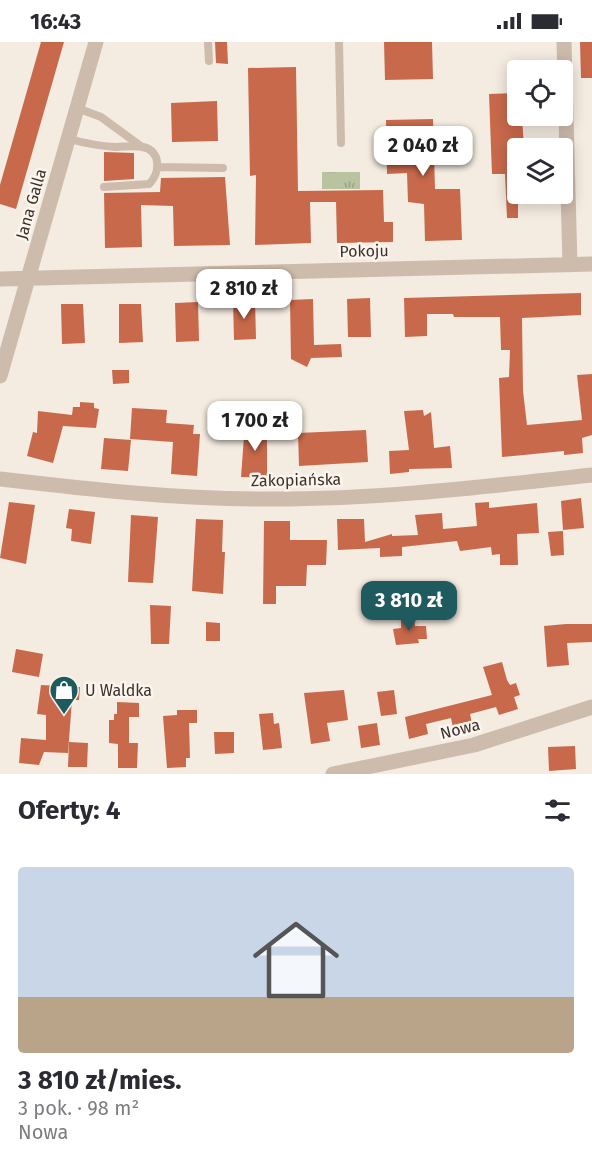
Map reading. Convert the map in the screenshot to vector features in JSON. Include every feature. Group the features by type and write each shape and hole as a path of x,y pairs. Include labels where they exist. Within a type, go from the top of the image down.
{"street":[{"name":"Jana Galla","path":"0,376 96,42"},
{"path":"564,42 570,265"},
{"name":"Pokoju","path":"0,279 592,264"},
{"name":"Zakopiańska","path":"0,479 150,495 263,499 387,496 592,475"},
{"name":"Nowa","path":"333,774 474,745 592,707"}],"lane":[{"path":"208,42 209,61"},
{"path":"339,42 341,143"},
{"path":"77,108 101,117 154,154 158,167 154,179 149,184 104,187"},
{"path":"69,139 96,145 143,147"},
{"path":"158,167 223,168"}],"green space":[{"path":"322,172 360,172 360,189 322,189"}],"building":[{"path":"41,42 64,42 16,209 0,204 0,185"},
{"path":"215,42 227,42 228,64 216,63"},
{"path":"384,42 432,42 433,79 385,80"},
{"path":"580,42 592,42 592,78 581,78"},
{"path":"296,67 298,191 383,190 384,222 393,222 393,242 337,243 336,202 310,202 311,243 255,245 256,175 250,176 248,68"},
{"path":"507,93 507,126 523,126 523,138 507,138 507,204 518,204 518,218 507,218 505,174 492,174 489,94"},
{"path":"217,101 218,141 172,142 171,103"},
{"path":"433,119 435,189 460,189 462,240 425,241 424,204 408,202 407,173 387,174 386,120"},
{"path":"104,152 134,153 134,179 104,181"},
{"path":"225,177 230,245 174,246 173,206 141,205 142,247 105,248 104,193 160,192 161,178"},
{"path":"581,293 581,315 522,318 523,391 527,425 582,420 577,375 592,374 592,435 582,438 583,453 564,455 564,451 502,457 499,378 509,377 510,350 501,350 500,317 454,317 453,314 427,314 427,336 405,337 404,298"},
{"path":"370,298 371,337 348,337 347,299"},
{"path":"313,299 314,345 341,344 342,357 311,358 307,367 291,359 290,300"},
{"path":"233,300 255,300 256,339 234,340"},
{"path":"198,302 199,341 176,342 175,303"},
{"path":"61,304 83,304 85,343 62,344"},
{"path":"119,304 141,304 143,342 119,343"},
{"path":"112,370 129,370 129,383 113,384"},
{"path":"80,402 94,403 94,408 99,409 96,428 63,426 53,463 27,456 33,432 37,433 38,411 72,415 73,407 80,407"},
{"path":"132,408 167,410 166,423 194,425 193,434 200,434 197,476 171,474 173,442 130,439"},
{"path":"423,410 424,416 431,412 434,448 450,446 452,468 409,469 409,472 390,474 389,451 409,450 404,411"},
{"path":"245,423 262,424 262,428 267,428 267,478 241,477"},
{"path":"366,430 368,462 299,466 298,433"},
{"path":"104,438 131,440 128,471 101,469"},
{"path":"581,498 584,528 563,530 561,501"},
{"path":"9,502 35,505 26,564 0,558"},
{"path":"489,502 489,508 537,503 539,533 517,534 518,565 500,565 500,554 492,555 491,547 460,551 457,541 402,547 402,556 380,557 380,548 338,550 337,519 364,519 365,542 392,534 392,536 418,535 415,515 442,513 443,529 477,526 475,503"},
{"path":"69,509 95,512 91,544 71,541 72,529 66,528"},
{"path":"131,515 158,517 153,583 128,582"},
{"path":"196,519 223,520 222,552 225,552 223,594 192,591"},
{"path":"264,521 290,521 290,540 327,540 326,565 307,565 306,586 276,586 276,604 263,604"},
{"path":"563,531 564,555 551,556 548,532"},
{"path":"150,605 171,606 169,644 151,644"},
{"path":"414,615 415,626 426,626 427,639 418,639 419,643 396,645 393,629 401,628 401,616"},
{"path":"206,622 220,623 220,641 206,641"},
{"path":"592,624 592,642 567,643 569,665 547,667 544,626"},
{"path":"16,649 43,654 39,677 12,672"},
{"path":"502,662 510,685 516,683 520,695 514,697 518,709 499,715 496,707 470,714 472,723 453,728 451,718 426,724 428,734 409,739 405,717 492,695 483,667"},
{"path":"41,685 80,687 79,700 72,700 68,753 44,752 39,765 19,763 21,738 46,740 46,715 37,714"},
{"path":"344,690 348,720 327,723 330,741 311,744 304,693"},
{"path":"394,690 397,714 381,716 377,692"},
{"path":"117,702 139,703 139,717 129,717 129,743 138,743 137,768 118,768 118,744 109,743 109,720 114,720 114,714 117,714"},
{"path":"177,710 197,710 197,723 189,723 190,758 186,758 186,767 167,768 163,716 177,715"},
{"path":"273,713 274,724 279,723 282,748 263,750 259,714"},
{"path":"377,723 380,745 361,748 358,726"},
{"path":"214,732 234,732 234,753 215,754"},
{"path":"69,742 88,743 87,767 68,767"},
{"path":"575,746 576,769 549,771 548,747"}],"place":[{"name":"U Waldka","path":"64,716"}]}
